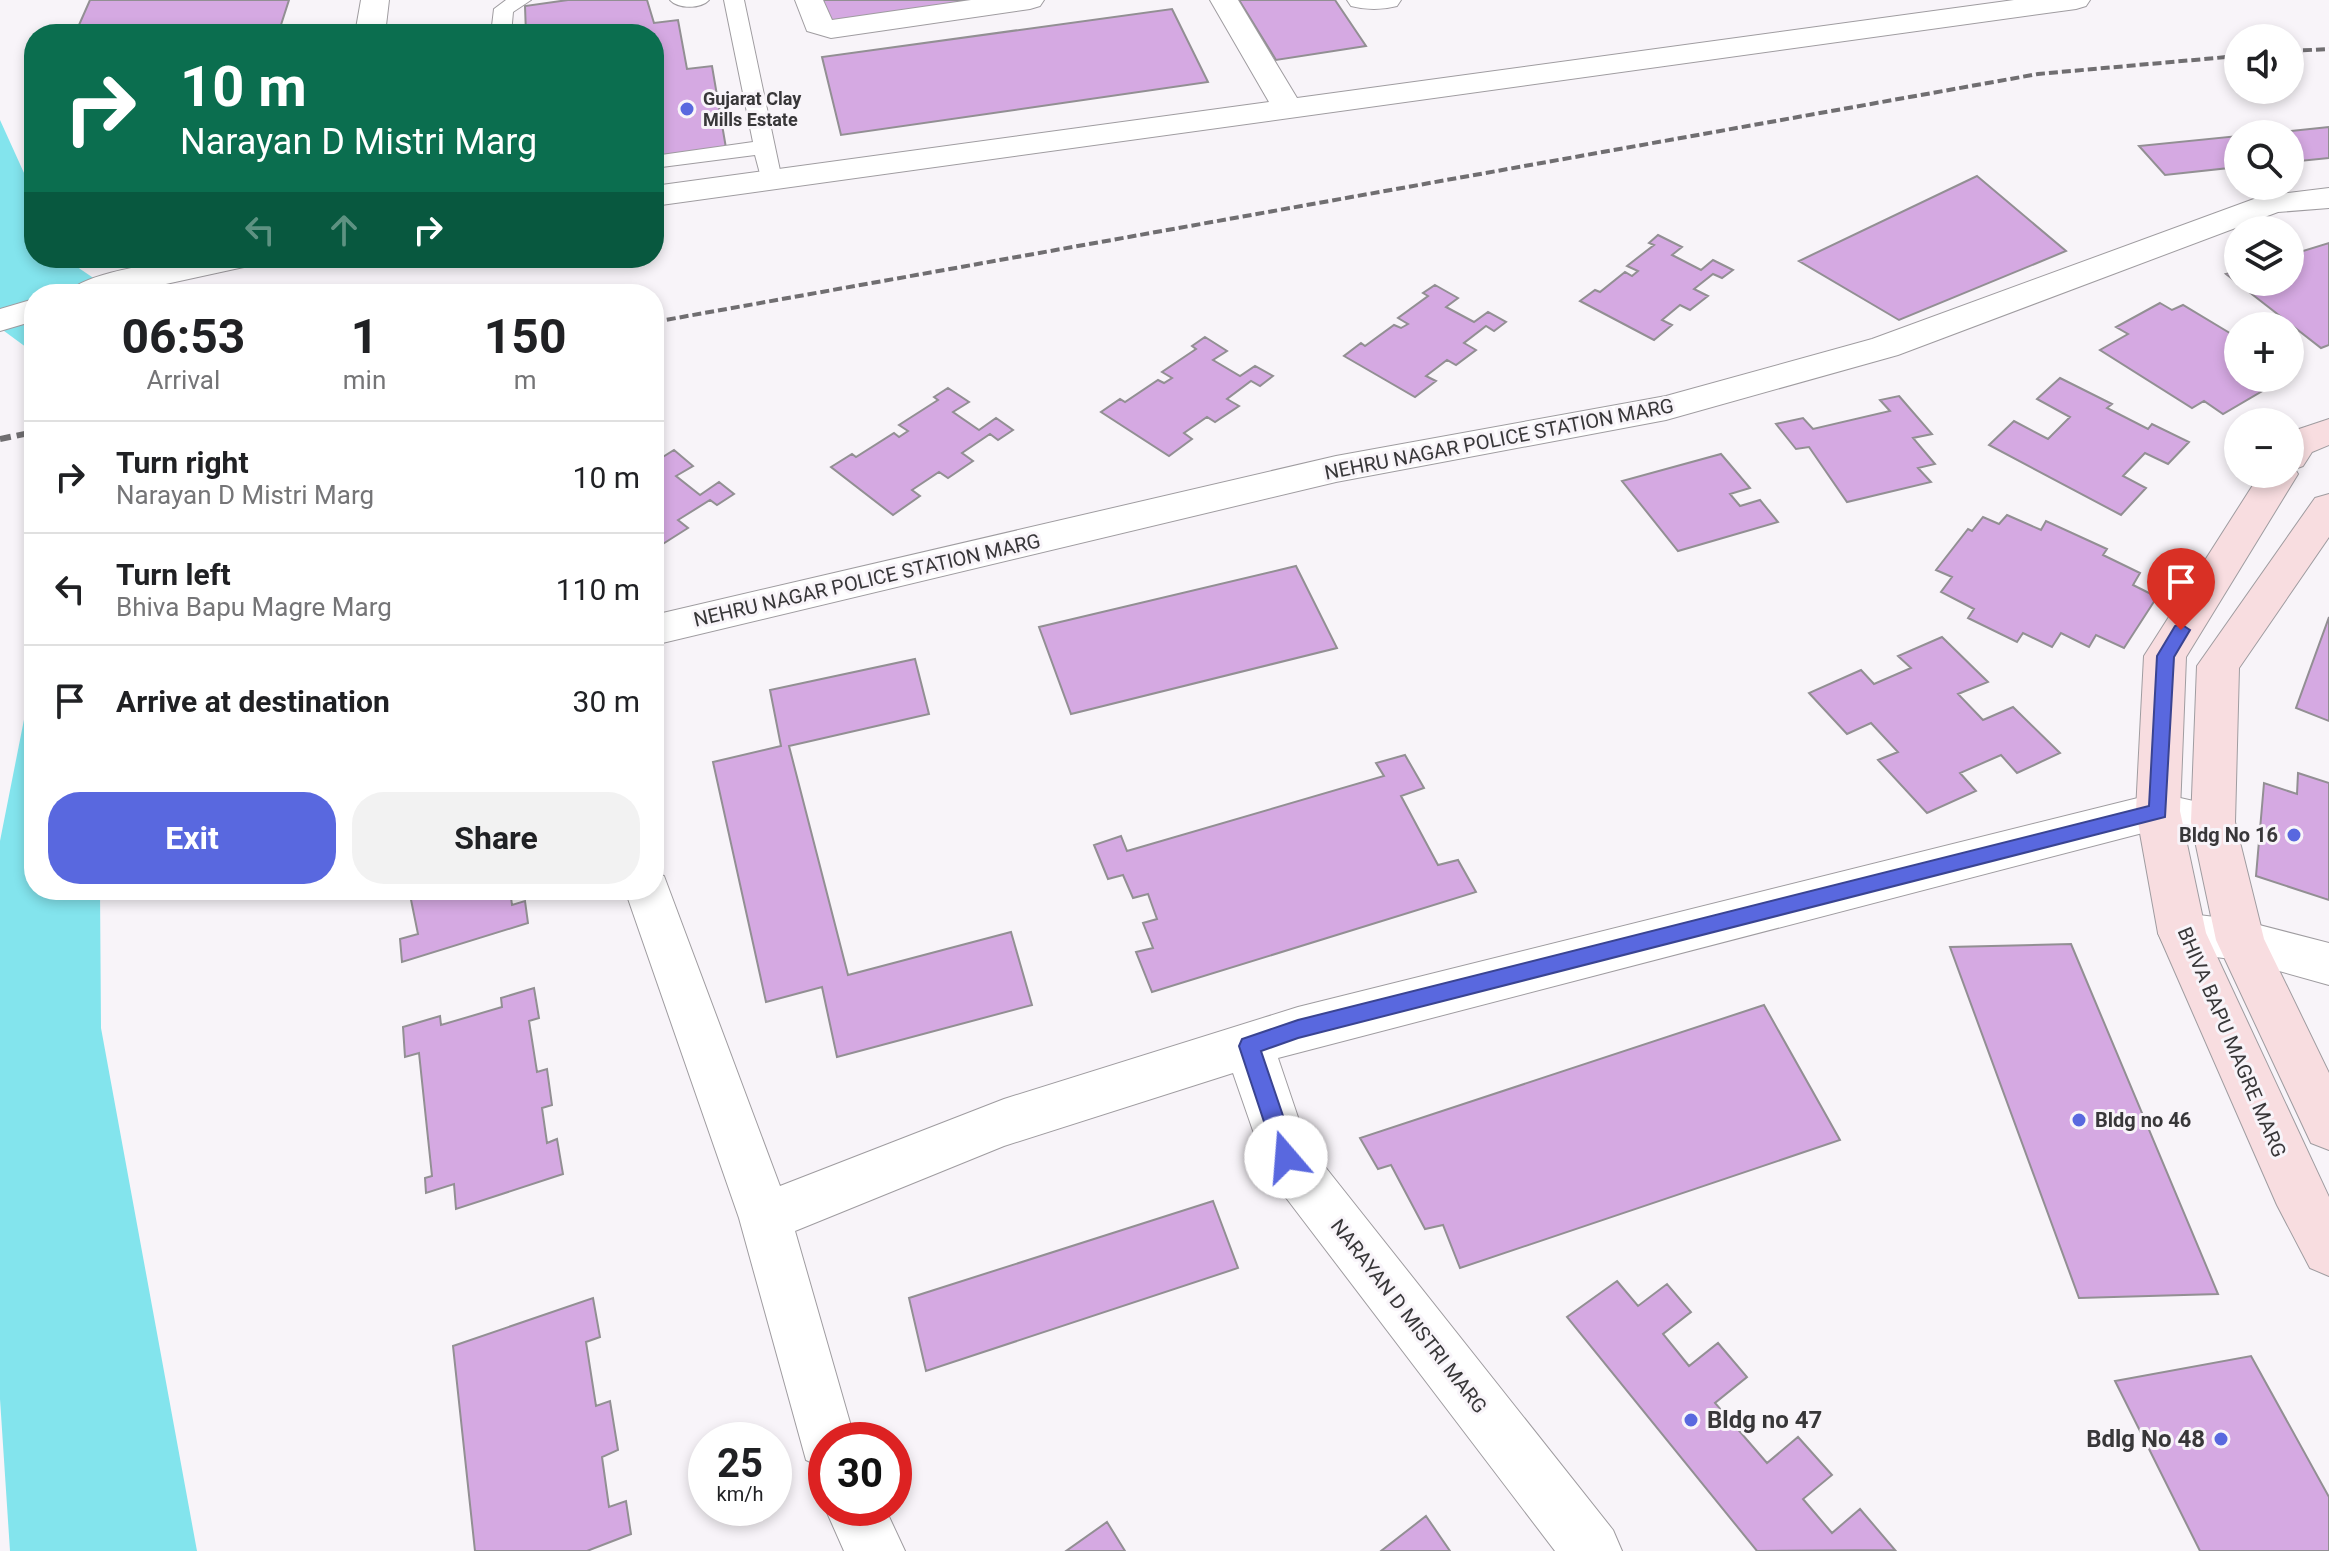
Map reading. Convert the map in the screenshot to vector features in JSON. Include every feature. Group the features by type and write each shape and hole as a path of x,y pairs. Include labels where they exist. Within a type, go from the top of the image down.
{"street":[{"path":"371,24 375,0"},
{"path":"809,0 817,25 831,29 1030,0"},
{"path":"1224,0 1288,109"},
{"path":"1361,0 1387,0"},
{"path":"1863,0 1890,26"},
{"path":"664,195 2076,0"},
{"name":"NEHRU NAGAR POLICE STATION MARG","path":"664,628 1336,469 1666,408 1885,347 2273,203 2329,198"},
{"path":"116,284 188,268"},
{"path":"0,320 24,313"},
{"path":"2304,441 2329,431"},
{"name":"BHIVA BAPU MAGRE MARG","path":"2270,488 2165,656 2158,811 2182,933 2295,1187 2329,1250"},
{"path":"2329,508 2218,666 2213,822 2240,940 2329,1126"},
{"path":"765,1218 967,1133 1142,1074 1314,1025 2158,811 2213,822"},
{"path":"652,900 765,1218 821,1422"},
{"path":"2182,933 2240,940 2329,964"},
{"name":"NARAYAN D MISTRI MARG","path":"1249,1046 1286,1157 1592,1551"},
{"path":"863,1526 875,1551"}],"lane":[{"path":"502,24 504,9 521,0"},
{"path":"680,0 699,0"},
{"path":"734,0 771,180"},
{"path":"664,161 765,147"}],"water":[{"path":"0,120 24,173 24,268 79,268 102,284 24,284 24,346 0,328"},
{"path":"24,720 24,900 100,900 101,1028 197,1551 10,1551 0,1399 0,841"}],"building":[{"path":"90,0 289,0 281,24 79,24"},
{"name":"Gujarat Clay Mills Estate","path":"568,0 647,0 654,23 678,20 687,69 712,66 726,148 664,157 664,24 526,24 525,6"},
{"path":"823,0 1000,0 829,23"},
{"path":"1239,0 1335,0 1366,46 1276,60"},
{"path":"1172,9 1208,82 841,135 822,57"},
{"path":"2329,127 2329,158 2304,161 2304,130"},
{"path":"2224,137 2224,169 2165,175 2139,146"},
{"path":"1977,176 2066,251 1899,320 1799,261"},
{"path":"1658,235 1682,247 1672,255 1701,270 1713,260 1733,270 1722,278 1713,274 1694,289 1708,296 1690,310 1680,305 1662,320 1672,325 1654,340 1580,301 1595,290 1600,292 1625,272 1632,276 1638,271 1627,266 1654,245 1649,243"},
{"path":"2329,243 2329,345 2321,348 2304,335 2304,312 2275,312 2254,296 2304,296 2304,251"},
{"path":"1435,285 1458,298 1446,307 1474,322 1488,312 1506,322 1494,331 1486,326 1464,343 1476,350 1456,365 1447,360 1426,376 1436,381 1415,397 1344,356 1361,343 1365,346 1394,325 1401,328 1408,324 1398,318 1428,296 1423,293"},
{"path":"2160,303 2172,310 2183,305 2224,330 2224,392 2261,392 2233,408 2224,408 2223,414 2204,401 2192,408 2100,350 2128,334 2116,327"},
{"path":"1205,337 1227,351 1213,360 1240,376 1255,366 1273,376 1260,386 1251,381 1227,399 1239,406 1215,422 1207,417 1184,433 1192,439 1169,456 1101,412 1120,399 1125,402 1158,380 1164,383 1172,378 1162,372 1196,349 1192,346"},
{"path":"2060,378 2112,404 2107,408 2148,429 2152,424 2189,442 2168,464 2145,453 2123,476 2146,488 2121,515 1989,445 2014,421 2048,439 2070,417 2037,399"},
{"path":"948,388 969,402 953,412 979,430 996,418 1013,430 998,440 990,434 962,453 973,461 948,478 939,472 912,490 920,496 893,515 831,467 852,454 856,457 894,433 899,437 908,431 899,425 938,400 934,397"},
{"path":"1899,396 1932,434 1913,438 1935,464 1918,468 1931,482 1847,502 1809,447 1796,449 1776,424 1803,418 1813,429 1890,411 1880,400"},
{"path":"674,450 693,466 676,476 700,495 719,482 734,494 717,505 710,500 678,520 688,528 664,543 664,456"},
{"path":"1721,454 1750,488 1730,494 1740,506 1760,500 1778,522 1678,551 1622,481"},
{"path":"2007,515 2041,530 2046,521 2107,549 2103,555 2140,573 2133,585 2157,597 2124,648 2096,635 2089,647 2061,633 2052,647 2023,633 2017,642 1968,618 1974,609 1941,592 1952,577 1936,570 1968,529 1972,531 1983,517 1999,524"},
{"path":"1296,566 1337,648 1071,714 1039,627"},
{"path":"2329,617 2329,721 2296,708"},
{"path":"1942,637 1988,682 1958,694 1983,720 2013,707 2060,753 2017,773 2001,755 1960,773 1976,791 1927,813 1878,760 1898,752 1871,723 1847,734 1809,693 1861,670 1874,684 1911,668 1898,656"},
{"path":"915,659 929,714 789,746 848,975 1011,932 1032,1005 837,1057 822,987 766,1002 713,762 781,746 770,690"},
{"path":"1405,755 1424,788 1401,796 1438,865 1458,860 1476,892 1152,992 1136,952 1153,948 1143,923 1157,919 1148,894 1133,898 1123,875 1108,879 1094,845 1121,836 1127,851 1384,776 1376,763"},
{"name":"Bldg No 16","path":"2298,773 2329,783 2329,900 2256,876 2264,783 2297,794"},
{"path":"411,900 511,900 512,905 525,901 528,923 402,962 400,939 418,934"},
{"name":"Bldg no 46","path":"2071,944 2218,1294 2079,1298 1950,947"},
{"path":"534,988 539,1018 529,1021 537,1072 547,1069 552,1105 542,1108 547,1143 557,1139 563,1174 456,1209 454,1184 426,1193 425,1178 432,1176 419,1053 405,1057 403,1027 440,1016 441,1025 502,1007 501,998"},
{"path":"1764,1005 1840,1140 1460,1268 1443,1225 1425,1229 1391,1165 1378,1169 1360,1138"},
{"path":"1213,1201 1238,1268 926,1371 909,1298"},
{"name":"Bldg no 47","path":"1617,1281 1638,1306 1667,1284 1691,1312 1663,1334 1689,1366 1718,1343 1747,1377 1715,1403 1767,1463 1798,1437 1832,1475 1803,1499 1832,1533 1860,1509 1895,1550 1757,1551 1567,1317"},
{"path":"593,1298 600,1337 586,1342 596,1406 610,1401 618,1450 602,1457 609,1507 626,1501 631,1534 587,1551 475,1551 453,1346"},
{"name":"Bdlg No 48","path":"2251,1356 2329,1497 2329,1551 2200,1551 2115,1381"},
{"path":"1426,1516 1450,1551 1381,1551"},
{"path":"1107,1522 1125,1551 1066,1551"}],"railway":[{"path":"2304,50 2329,49"},
{"path":"664,320 2038,74 2224,57"},
{"path":"0,439 24,434"}],"place":[{"name":"Gujarat Clay Mills Estate","path":"687,109"},
{"name":"Bldg No 16","path":"2294,835"},
{"name":"Bldg no 46","path":"2079,1120"},
{"name":"Bldg no 47","path":"1691,1420"},
{"name":"Bdlg No 48","path":"2221,1439"}],"route":[{"path":"1286,1157 1249,1046 1298,1029 2158,811 2165,656 2181,630"}]}
